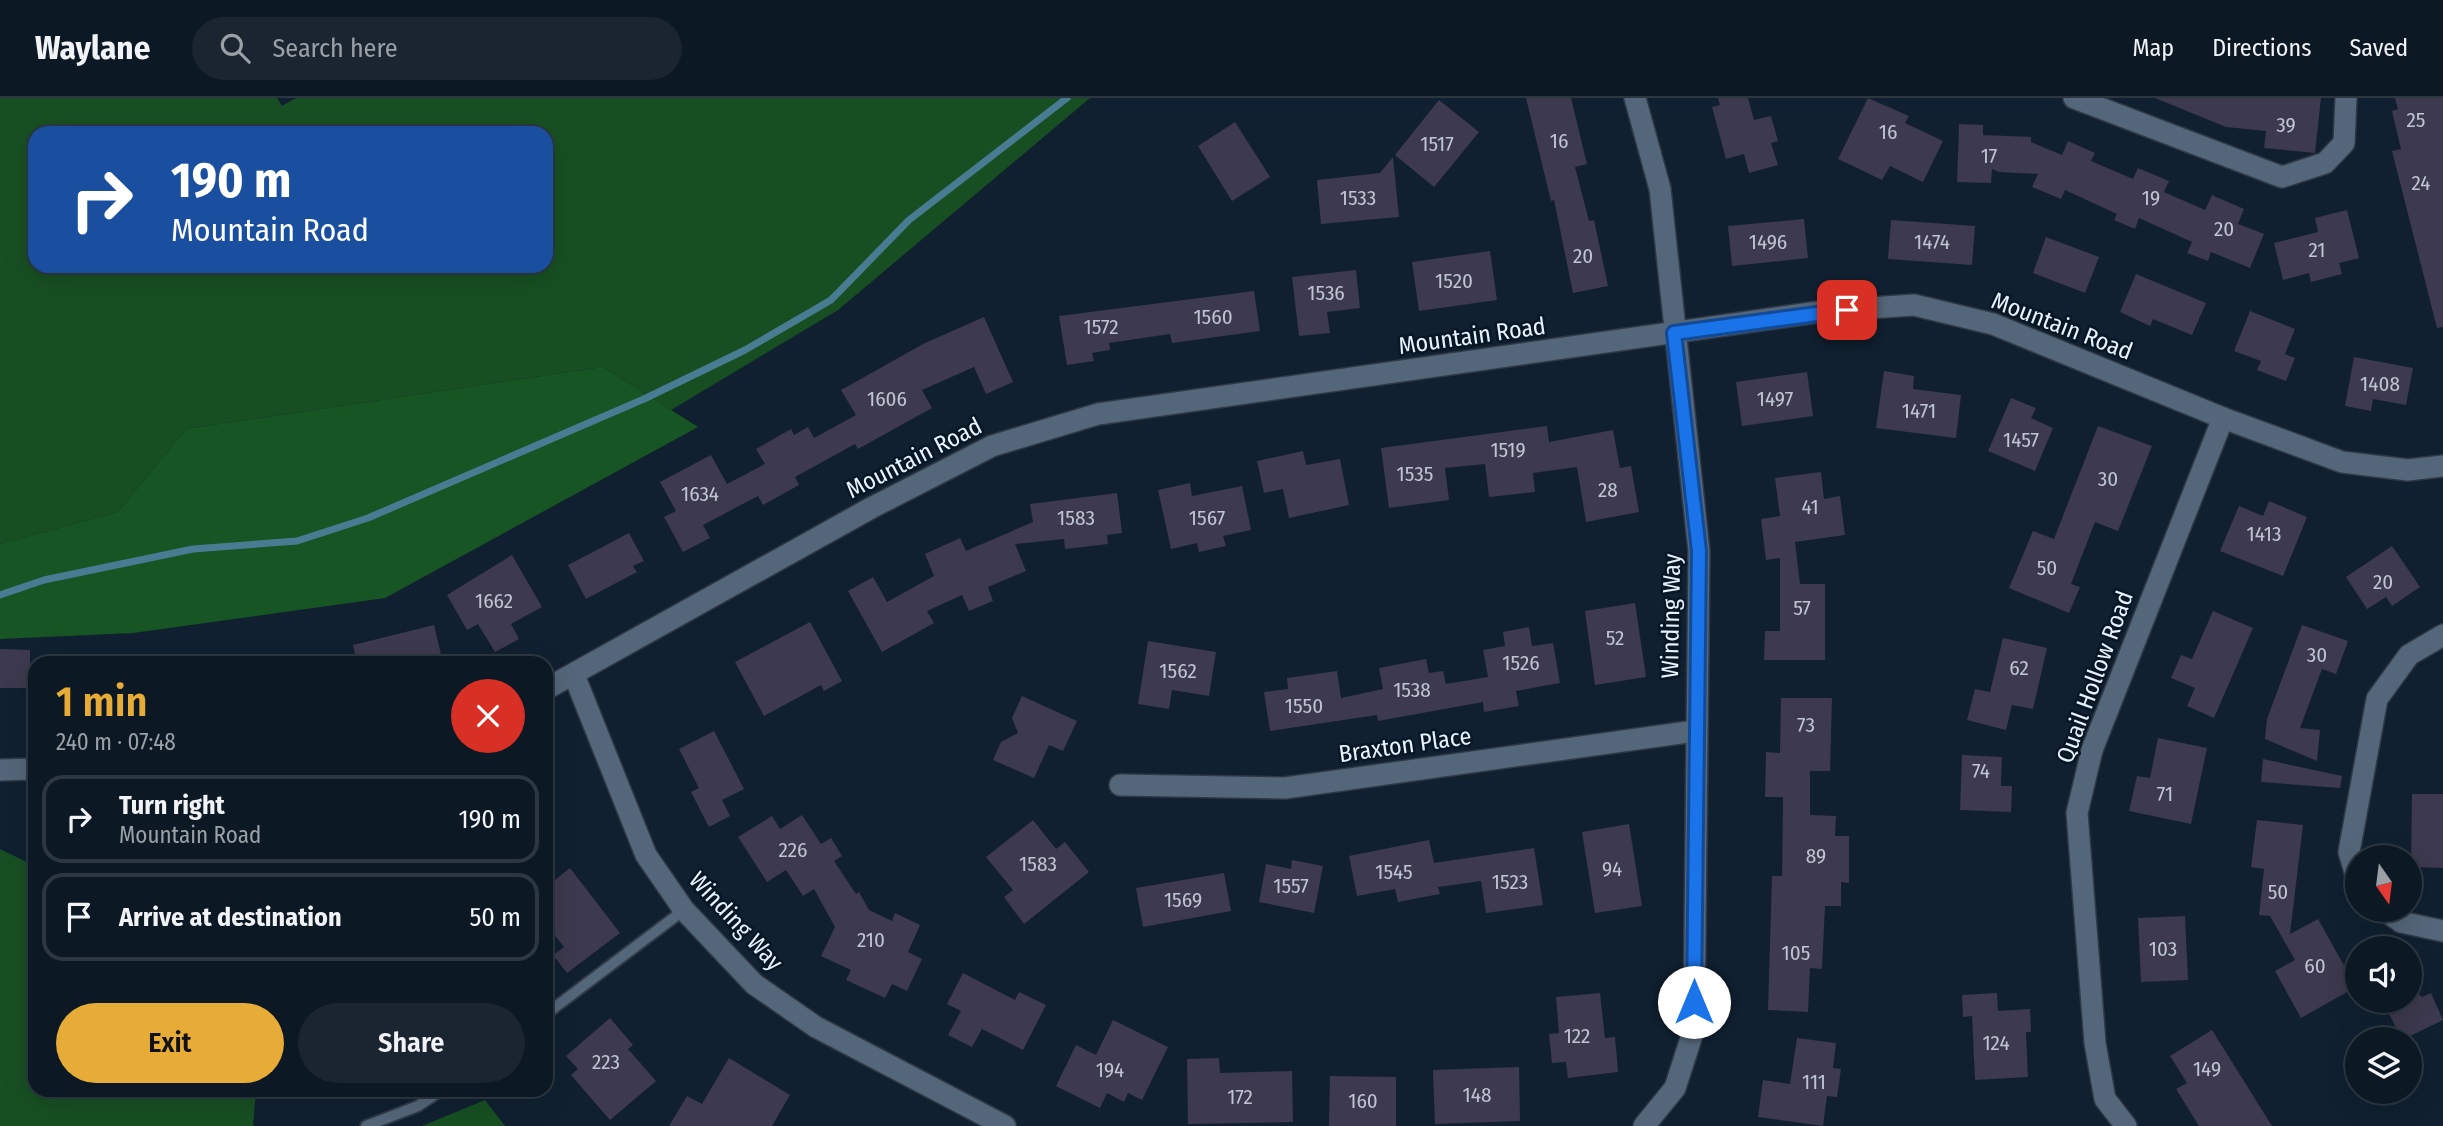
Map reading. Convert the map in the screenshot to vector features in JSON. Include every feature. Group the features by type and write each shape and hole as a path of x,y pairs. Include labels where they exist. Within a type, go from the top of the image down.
{"street":[{"name":"Winding Way","path":"1635,98 1660,189 1699,551 1693,1029 1675,1088 1644,1126"},
{"path":"2074,98 2282,177 2325,163 2344,143 2346,98"},
{"name":"Mountain Road","path":"553,686 871,508 992,446 1098,414 1825,311 1914,305 1993,324 2223,418 2342,462 2408,470 2443,466"},
{"name":"Quail Hollow Road","path":"2126,1126 2105,1099 2095,1043 2077,813 2092,750 2223,418"},
{"path":"2350,845 2377,699 2409,655 2443,635"},
{"name":"Winding Way","path":"574,675 646,855 684,909 754,984 816,1027 1005,1126"},
{"name":"Braxton Place","path":"1121,785 1285,788 1695,731"},
{"path":"0,770 28,769"},
{"path":"2401,922 2443,931"}],"lane":[{"path":"553,1009 684,909"},
{"path":"366,1126 418,1106 432,1097"}],"green space":[{"path":"0,98 277,98 282,106 296,98 1090,98 838,310 671,410 603,367 186,429 118,512 0,544"},
{"path":"603,367 698,427 385,598 133,633 0,639 0,544 118,512 186,429"},
{"path":"0,849 28,863 28,1097 255,1097 253,1126 0,1126"},
{"path":"485,1100 505,1126 422,1126"}],"building":[{"path":"1526,98 1571,98 1587,164 1575,167 1589,221 1594,220 1608,286 1573,293 1554,200 1551,201"},
{"path":"1718,98 1748,98 1754,120 1771,116 1778,141 1771,143 1778,165 1749,173 1744,154 1726,159 1712,107 1720,105"},
{"path":"1868,98 1909,116 1905,123 1943,141 1923,182 1890,166 1882,180 1838,159"},
{"path":"2155,98 2321,98 2315,153 2264,148 2266,131 2226,127"},
{"path":"2395,98 2443,98 2443,327 2437,328 2392,151 2401,149 2392,111 2398,109"},
{"path":"1439,100 1479,132 1434,187 1395,155"},
{"path":"1235,122 1270,177 1232,201 1198,146"},
{"path":"1959,124 1983,125 1983,135 2031,137 2031,142 2062,155 2068,141 2095,153 2091,161 2133,179 2138,168 2169,181 2164,192 2205,210 2212,195 2244,209 2238,224 2264,234 2250,268 2211,252 2208,261 2187,253 2192,242 2139,218 2135,229 2114,220 2117,214 2065,190 2061,199 2032,187 2038,174 1999,172 1992,169 1991,183 1957,182"},
{"path":"1393,157 1399,217 1321,224 1317,180 1380,173"},
{"path":"2347,210 2359,258 2339,263 2342,274 2311,282 2309,273 2283,280 2274,243 2318,232 2315,218"},
{"path":"1804,219 1808,258 1732,266 1728,226"},
{"path":"1891,220 1975,226 1972,265 1888,259"},
{"path":"2046,237 2099,257 2085,293 2033,273"},
{"path":"1490,251 1497,300 1419,311 1412,262"},
{"path":"1356,270 1360,308 1327,312 1330,333 1299,336 1292,277"},
{"path":"2136,274 2206,303 2192,335 2153,319 2150,326 2120,312"},
{"path":"1254,291 1260,331 1172,343 1170,334 1109,343 1110,350 1092,353 1094,361 1067,365 1059,316"},
{"path":"2250,311 2295,329 2285,354 2295,358 2286,381 2257,370 2261,361 2234,351"},
{"path":"984,317 1013,382 986,394 974,367 922,390 932,408 858,449 855,444 795,477 799,485 763,505 758,496 703,525 710,538 683,552 664,517 676,511 660,482 711,455 727,484 765,464 756,449 791,429 794,435 808,427 814,438 856,415 841,390 925,343"},
{"path":"2354,357 2413,368 2406,405 2373,399 2371,411 2345,406"},
{"path":"1884,371 1914,376 1913,389 1961,395 1956,438 1876,428"},
{"path":"1807,372 1813,416 1742,426 1736,382"},
{"path":"2011,398 2036,408 2031,418 2053,428 2035,471 1988,451"},
{"path":"1547,426 1549,442 1613,430 1620,468 1631,466 1639,512 1586,522 1577,467 1533,473 1535,492 1489,497 1485,464 1445,468 1449,500 1389,508 1381,448"},
{"path":"2098,426 2152,446 2118,531 2095,522 2071,584 2080,587 2069,613 2009,588 2033,531 2054,539"},
{"path":"1303,451 1306,465 1340,459 1349,505 1289,518 1283,489 1264,493 1257,461"},
{"path":"1821,472 1824,499 1840,496 1845,535 1795,542 1800,584 1825,584 1825,660 1764,660 1765,631 1780,631 1780,558 1766,560 1761,519 1780,516 1775,478"},
{"path":"1190,483 1192,496 1242,486 1251,530 1223,536 1226,546 1199,552 1197,543 1171,549 1158,490"},
{"path":"1117,493 1122,533 1107,535 1108,544 1065,549 1064,539 1015,544 1026,571 988,587 993,601 969,611 962,595 927,611 934,623 882,652 848,591 873,577 887,602 934,576 925,554 960,538 966,551 1033,522 1030,504"},
{"path":"2269,501 2307,517 2283,576 2220,551 2239,506 2263,516"},
{"path":"629,533 644,561 633,566 637,572 586,599 568,565"},
{"path":"2392,546 2420,587 2392,606 2386,597 2367,609 2346,577"},
{"path":"512,555 542,607 511,624 519,639 495,652 478,624 467,630 447,595"},
{"path":"1635,603 1646,677 1595,685 1585,611"},
{"path":"2213,611 2253,628 2214,718 2187,706 2195,688 2171,678 2181,655 2192,659"},
{"path":"810,622 842,681 824,691 821,685 764,716 735,662"},
{"path":"434,625 441,656 355,656 353,645"},
{"path":"2302,625 2348,641 2336,674 2322,669 2300,728 2320,730 2317,761 2265,739 2267,719"},
{"path":"1529,627 1532,646 1553,643 1560,683 1516,691 1519,706 1484,712 1483,702 1378,721 1377,715 1270,731 1264,692 1288,689 1287,678 1337,671 1341,698 1383,689 1379,668 1426,659 1429,673 1443,671 1446,684 1488,677 1483,650 1505,646 1503,632"},
{"path":"2003,638 2047,648 2033,709 2012,705 2006,730 1967,720 1975,689 1990,692"},
{"path":"1148,641 1216,652 1209,696 1172,690 1169,709 1138,704"},
{"path":"0,649 30,650 28,688 0,688"},
{"path":"1022,696 1077,721 1063,751 1049,745 1034,778 993,760 1001,742 1018,733 1012,718"},
{"path":"1781,698 1832,698 1830,771 1810,771 1810,815 1836,816 1835,836 1849,836 1849,883 1841,882 1841,906 1825,906 1822,969 1810,968 1808,1012 1768,1010 1772,876 1782,876 1783,797 1765,797 1766,752 1780,753"},
{"path":"714,731 744,789 722,800 730,816 709,827 691,792 699,788 679,749"},
{"path":"2158,738 2207,748 2191,824 2129,811 2137,776 2150,778"},
{"path":"1962,755 2002,757 2001,786 2012,786 2011,812 1960,810"},
{"path":"2263,759 2342,776 2340,788 2261,782"},
{"path":"2412,794 2443,794 2443,868 2422,867 2422,845 2411,845"},
{"path":"802,815 821,844 831,838 842,856 834,861 856,894 859,892 869,910 892,921 895,913 920,925 908,952 922,959 907,991 892,984 885,998 846,980 851,970 821,956 835,927 814,889 803,896 786,870 767,882 738,837 772,816 780,829"},
{"path":"1033,820 1056,849 1065,842 1089,872 1024,924 1004,897 1013,890 986,857"},
{"path":"2257,820 2303,825 2290,934 2318,919 2345,967 2345,993 2301,1018 2275,971 2295,960 2270,916 2259,915 2264,869 2251,867"},
{"path":"1629,824 1642,906 1595,913 1582,832"},
{"path":"1429,840 1434,863 1534,848 1543,905 1486,913 1481,881 1438,887 1440,894 1398,902 1395,889 1357,896 1349,856"},
{"path":"1292,860 1323,866 1314,913 1259,902 1266,864 1291,869"},
{"path":"570,868 620,933 567,973 553,955 564,947 553,933 553,881"},
{"path":"1224,873 1231,911 1143,927 1136,888"},
{"path":"2185,916 2188,980 2141,982 2138,918"},
{"path":"963,973 1015,1000 1019,992 1046,1005 1023,1050 982,1029 972,1047 948,1035 961,1011 947,1004"},
{"path":"1600,993 1605,1038 1615,1037 1618,1072 1568,1078 1566,1062 1552,1063 1549,1034 1559,1033 1556,997"},
{"path":"1997,993 1998,1011 2030,1009 2031,1032 2026,1032 2028,1077 1975,1080 1972,1016 1963,1017 1962,995"},
{"path":"2431,993 2443,1020 2422,1030 2422,1027 2396,1027 2389,1013 2422,1013 2422,997"},
{"path":"610,1018 633,1045 628,1049 656,1081 610,1120 571,1075 578,1069 566,1056"},
{"path":"1113,1020 1168,1047 1142,1100 1128,1093 1124,1102 1107,1093 1100,1108 1056,1086 1076,1045 1096,1055"},
{"path":"2212,1030 2272,1126 2199,1126 2176,1089 2187,1083 2170,1056"},
{"path":"1797,1038 1836,1043 1833,1068 1841,1069 1837,1097 1827,1096 1823,1126 1758,1117 1763,1080 1790,1084"},
{"path":"729,1058 790,1095 772,1126 669,1126 687,1096 702,1104"},
{"path":"1219,1058 1220,1073 1292,1071 1293,1122 1188,1124 1187,1059"},
{"path":"1519,1067 1520,1121 1435,1124 1433,1070"},
{"path":"1330,1076 1396,1077 1396,1126 1329,1126"}],"waterway":[{"path":"0,595 44,580 193,549 297,541 368,518 644,399 745,350 831,300 909,220 1067,98"}],"route":[{"path":"1694,1002 1699,551 1674,333 1847,310"}]}
